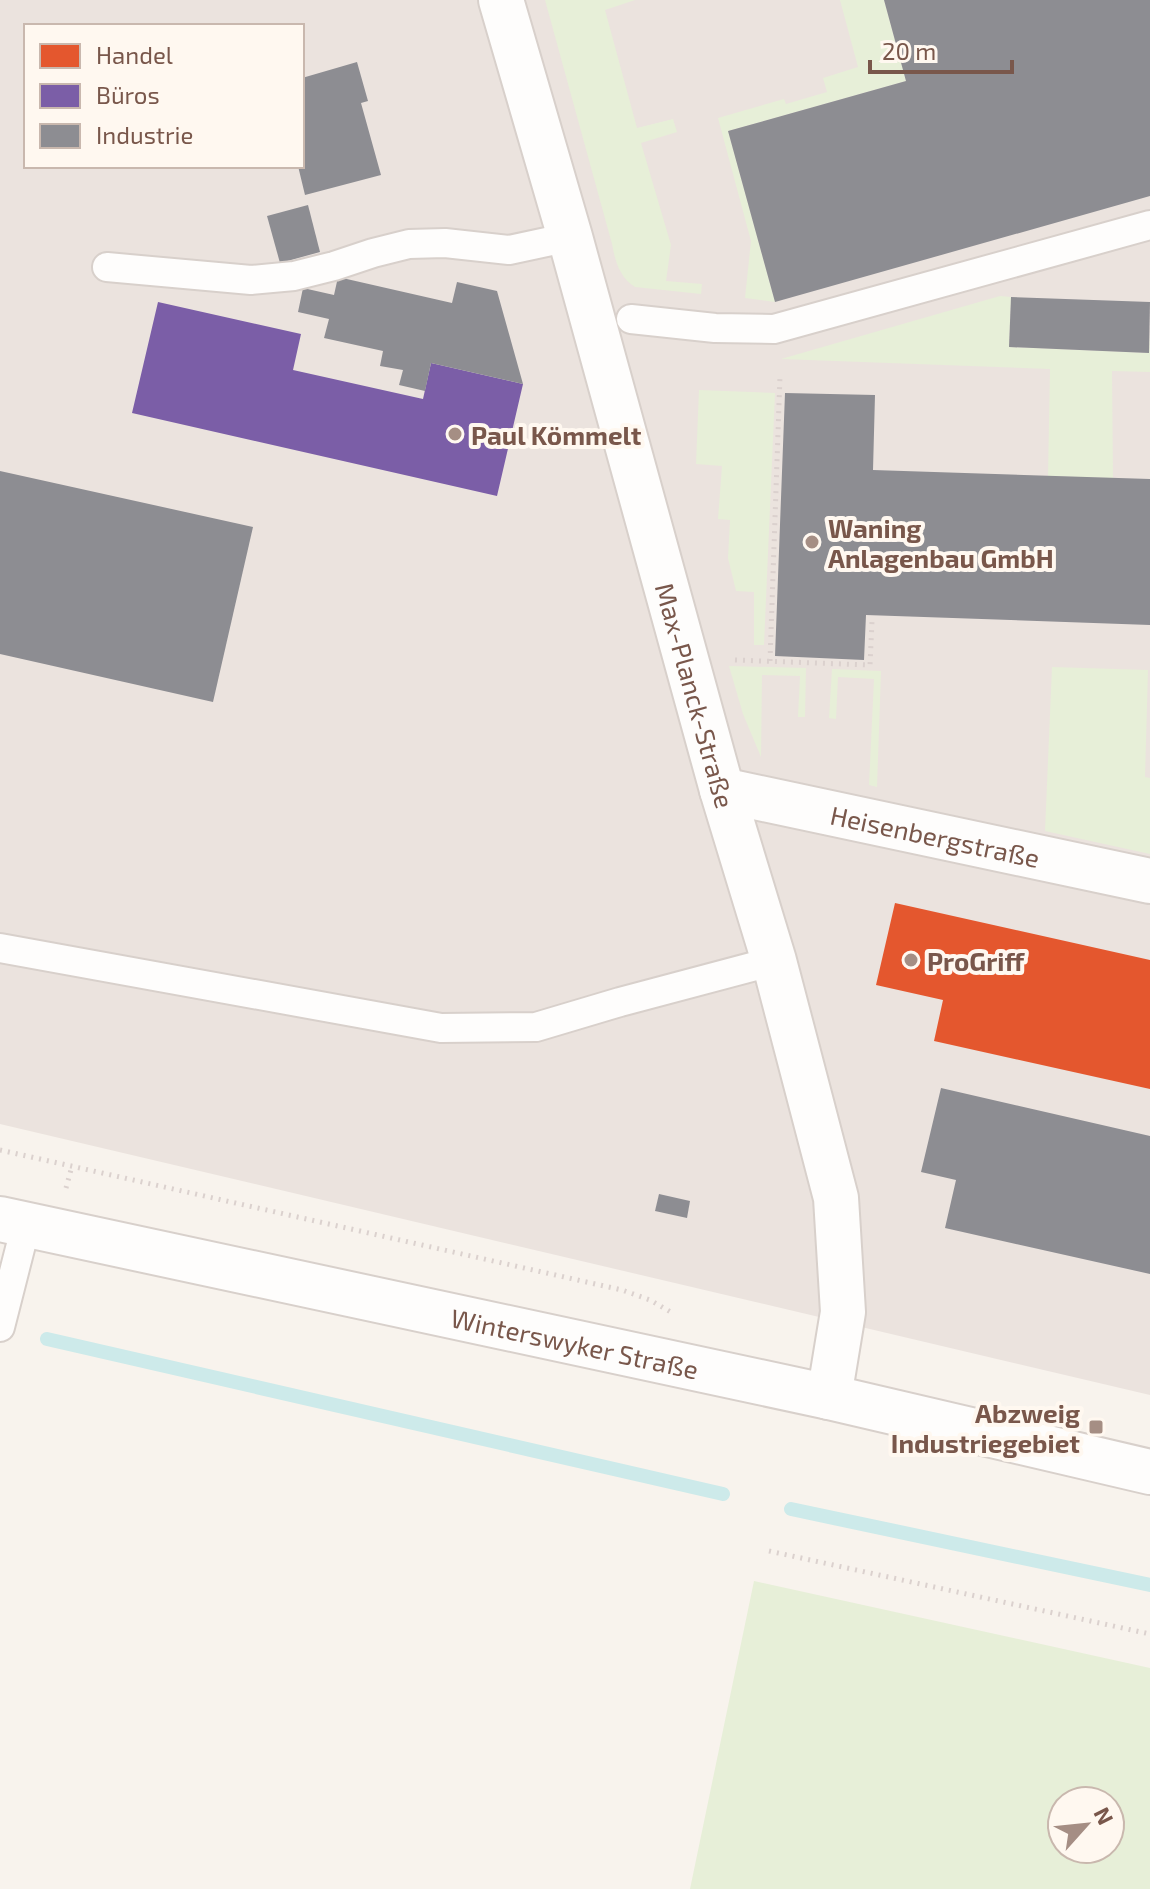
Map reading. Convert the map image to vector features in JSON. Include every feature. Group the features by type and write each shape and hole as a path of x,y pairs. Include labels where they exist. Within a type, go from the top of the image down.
{"street":[{"name":"Max-Planck-Straße","path":"501,0 570,237 722,790 774,961 836,1198 843,1312 829,1397"},
{"name":"Heisenbergstraße","path":"722,790 1150,881"},
{"name":"Winterswyker Straße","path":"13,1222 829,1397 1150,1472"}],"lane":[{"path":"631,319 715,328 774,329 1150,225"},
{"path":"107,267 251,280 294,276 409,244 445,243 509,250 570,237"},
{"path":"0,948 441,1028 536,1027 774,961"},
{"path":"0,1327 13,1222"}],"path":[{"path":"770,661 780,376"},
{"path":"685,658 870,665 872,621"},
{"path":"0,1150 622,1290 650,1300 678,1317"},
{"path":"769,1551 1150,1634"}],"shaded area":[{"path":"0,0 1150,0 1150,1395 0,1124"}],"green space":[{"path":"545,0 635,0 605,10 637,128 673,119 677,132 641,143 671,245 666,281 702,284 701,294 635,287 619,268"},
{"path":"840,0 884,0 906,81 728,131 775,302 745,298 751,241 718,118 784,99 786,104 827,92 823,78 858,67"},
{"path":"1000,296 1011,297 1009,347 1149,353 1150,333 1150,372 1112,371 1113,478 1048,476 1050,369 781,359"},
{"path":"699,390 775,393 764,645 754,645 754,592 736,591 728,558 730,520 718,519 722,466 696,464"},
{"path":"729,666 806,668 805,717 798,717 800,676 762,675 761,757 743,714"},
{"path":"1052,667 1148,670 1145,777 1150,778 1150,854 1045,831"},
{"path":"832,669 881,671 877,787 869,785 874,679 838,677 836,719 829,718"},
{"path":"754,1581 1150,1668 1150,1889 690,1889"}],"building: Handel":[{"path":"895,903 1150,960 1150,1089 934,1041 943,1000 876,985"}],"building: Büros":[{"path":"158,302 301,334 293,370 423,399 431,363 523,384 497,496 132,413"}],"building: Industrie":[{"path":"884,0 1150,0 1150,196 775,302 728,131 906,81"},
{"path":"357,62 368,101 361,103 381,175 305,195 298,168 304,168 304,77"},
{"path":"308,205 320,252 280,263 267,216"},
{"path":"338,277 452,303 457,282 497,291 523,384 431,363 425,391 399,385 403,370 380,366 383,351 324,338 329,319 298,312 303,288 334,295"},
{"path":"1011,297 1150,302 1149,353 1009,347"},
{"path":"785,393 875,395 873,470 1150,479 1150,625 866,615 864,660 775,656"},
{"path":"0,471 253,527 213,702 0,654"},
{"path":"941,1088 1150,1136 1150,1274 945,1228 956,1180 921,1172"},
{"path":"659,1194 690,1201 687,1218 655,1211"}],"waterway":[{"path":"47,1339 723,1494"},
{"path":"791,1509 1150,1585"}],"place":[{"name":"Paul Kömmelt","path":"455,434"},
{"name":"Waning Anlagenbau GmbH","path":"812,542"},
{"name":"ProGriff","path":"911,960"},
{"name":"Abzweig Industriegebiet","path":"1096,1427"}]}
